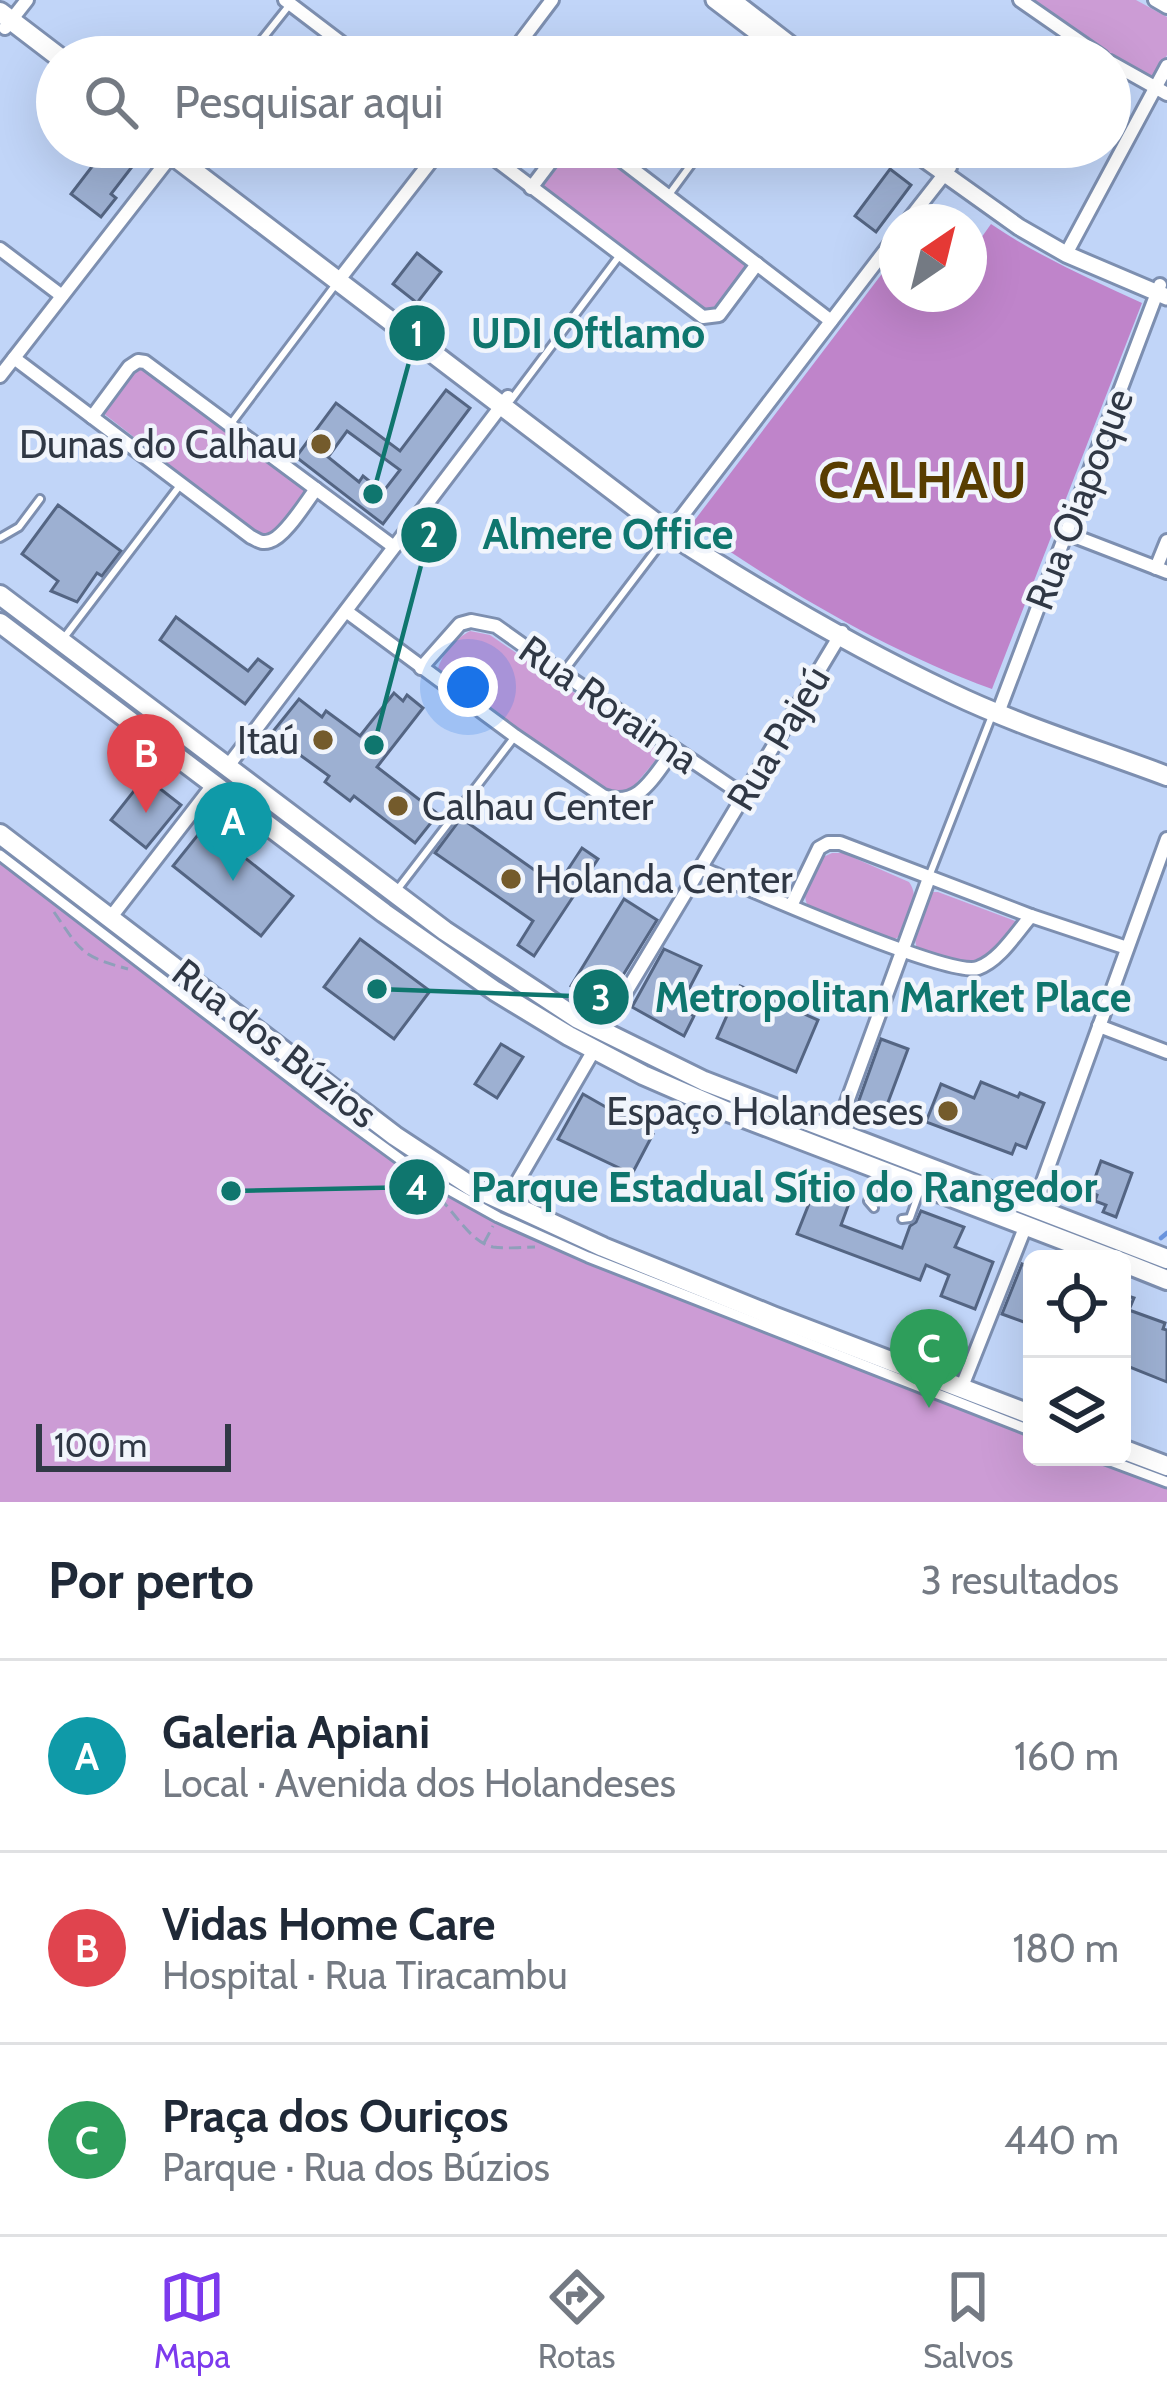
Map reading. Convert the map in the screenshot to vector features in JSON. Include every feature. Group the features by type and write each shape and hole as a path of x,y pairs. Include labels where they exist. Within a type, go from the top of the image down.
{"main road":[{"path":"4,21 36,42"},
{"path":"4,21 36,49"},
{"path":"197,168 744,582 953,694 1167,765"},
{"path":"0,596 643,1076 922,1186 1167,1259"},
{"path":"0,623 452,962 540,1019 836,1132 1096,1250"},
{"path":"92,694 107,680 156,718 172,724"},
{"path":"998,709 1167,776"},
{"path":"176,758 192,761 256,807 266,807 272,799"},
{"name":"Rua dos Búzios","path":"0,834 449,1173 505,1203 760,1311 1023,1412"},
{"path":"1131,1266 1167,1280"},
{"path":"1131,1452 1167,1466"}],"street":[{"path":"4,21 27,0"},
{"path":"525,36 552,0"},
{"path":"714,0 757,36"},
{"path":"733,0 780,36"},
{"path":"1020,0 1072,36"},
{"path":"1155,0 1167,7"},
{"path":"289,1 333,36"},
{"path":"1131,143 1161,92 1167,66"},
{"path":"1131,74 1161,92"},
{"path":"0,376 158,168"},
{"path":"342,277 426,168"},
{"path":"505,168 703,317 719,315 757,264"},
{"path":"531,188 546,168"},
{"path":"631,168 831,321"},
{"path":"942,168 1019,227 1163,291"},
{"path":"944,168 947,171"},
{"path":"1068,250 1116,168"},
{"path":"921,204 947,171"},
{"path":"0,249 62,296"},
{"path":"672,529 879,259"},
{"name":"Rua Oiapoque","path":"998,709 1163,291"},
{"path":"14,358 261,542 282,534 316,489"},
{"path":"92,417 129,367 146,362 394,547"},
{"path":"228,766 507,401"},
{"path":"1066,533 1162,570 1167,541"},
{"path":"346,611 603,796 618,802 634,797 674,750"},
{"name":"Rua Roraima","path":"422,668 460,624 471,621 496,626 743,795"},
{"name":"Rua Pajeú","path":"505,1203 841,633"},
{"path":"111,917 213,785"},
{"path":"961,1389 1167,839"},
{"path":"791,906 819,848 840,843 1127,949"},
{"path":"0,855 419,1173 498,1217 588,1257 1023,1427"},
{"path":"700,868 903,950 971,970 995,958 1030,916"},
{"path":"836,1132 929,878"},
{"path":"1099,1026 1167,1052"},
{"path":"1124,1466 1167,1482"}],"lane":[{"path":"263,36 289,1"},
{"path":"668,196 689,168"},
{"path":"507,401 620,255"},
{"path":"230,425 342,277"},
{"path":"62,641 181,484"},
{"path":"0,538 19,527 40,500"},
{"path":"562,674 672,529"},
{"path":"929,878 998,709"},
{"path":"395,893 515,736"},
{"path":"874,1208 868,1202 880,1170"},
{"path":"902,1219 910,1218 922,1186"}],"shaded area":[{"path":"1035,0 1136,0 1167,17 1167,55 1153,81 1131,67 1131,36 1079,33"},
{"path":"557,168 617,168 746,265 715,310 699,310 542,188"},
{"path":"991,224 1046,257 1142,303 992,689 836,617 691,525 879,278 879,312 987,312 987,230"},
{"path":"141,368 300,486 306,494 278,530 269,535 257,533 103,413 133,370"},
{"path":"470,631 490,635 662,753 628,793 619,796 607,791 437,673 449,649"},
{"path":"0,844 425,1171 501,1211 827,1348 1023,1421 1023,1466 1131,1466 1131,1461 1167,1475 1167,1502 0,1502"},
{"path":"843,853 909,882 914,901 902,935 891,941 810,908 805,896 808,883 821,858"},
{"path":"928,894 1021,923 976,962 917,950 914,935"}],"building":[{"path":"91,168 131,168 101,217 71,194"},
{"path":"890,169 911,185 897,204 879,204 876,232 855,216"},
{"path":"417,253 441,272 417,303 393,284"},
{"path":"446,390 470,408 383,524 296,457 336,403 400,451","holes":["347,431 400,470 383,492 363,476 359,482 328,457"]},
{"path":"58,505 121,551 102,576 97,573 77,602 51,591 58,581 22,554"},
{"path":"176,617 248,671 258,659 272,669 245,704 160,640"},
{"path":"394,693 403,701 407,695 423,708 377,767 438,814 415,843 354,796 350,801 325,782 329,776 271,734 299,699 322,717 326,711 360,736"},
{"path":"145,777 181,805 146,848 111,820"},
{"path":"461,818 557,886 582,848 598,859 534,956 518,945 533,921 435,853"},
{"path":"205,826 293,896 261,936 173,866"},
{"path":"624,899 657,920 604,1006 571,986"},
{"path":"360,939 430,991 394,1039 324,987"},
{"path":"664,949 701,966 679,1008 694,1016 684,1036 632,1007"},
{"path":"740,986 818,1020 796,1072 717,1038"},
{"path":"881,1039 908,1049 884,1113 858,1103"},
{"path":"501,1044 523,1057 497,1098 475,1084"},
{"path":"981,1082 1044,1103 1026,1148 1016,1144 1012,1154 926,1122 941,1084 974,1098"},
{"path":"583,1094 653,1134 632,1174 558,1139"},
{"path":"1101,1161 1132,1173 1116,1217 1103,1212 1106,1205 1095,1201 1097,1195 1090,1192"},
{"path":"818,1181 852,1195 841,1225 902,1248 921,1211 964,1227 955,1247 993,1262 975,1309 941,1296 949,1275 926,1265 920,1280 797,1234"},
{"path":"1022,1264 1023,1264 1023,1322 1002,1314"},
{"path":"1131,1311 1165,1323 1167,1382 1131,1368"}],"waterway":[{"path":"1161,1238 1167,1233"}],"place":[{"name":"Dunas do Calhau","path":"321,444"},
{"name":"UDI Oftlamo","path":"373,494"},
{"name":"Itaú","path":"323,740"},
{"name":"Almere Office","path":"374,745"},
{"name":"Calhau Center","path":"398,806"},
{"name":"Vidas Home Care","path":"146,813"},
{"name":"Holanda Center","path":"511,879"},
{"name":"Galeria Apiani","path":"233,881"},
{"name":"Metropolitan Market Place","path":"377,989"},
{"name":"Espaço Holandeses","path":"948,1111"},
{"name":"Parque Estadual Sítio do Rangedor","path":"231,1191"},
{"name":"Praça dos Ouriços","path":"929,1408"}],"district":[{"name":"CALHAU","path":"924,480"}]}
